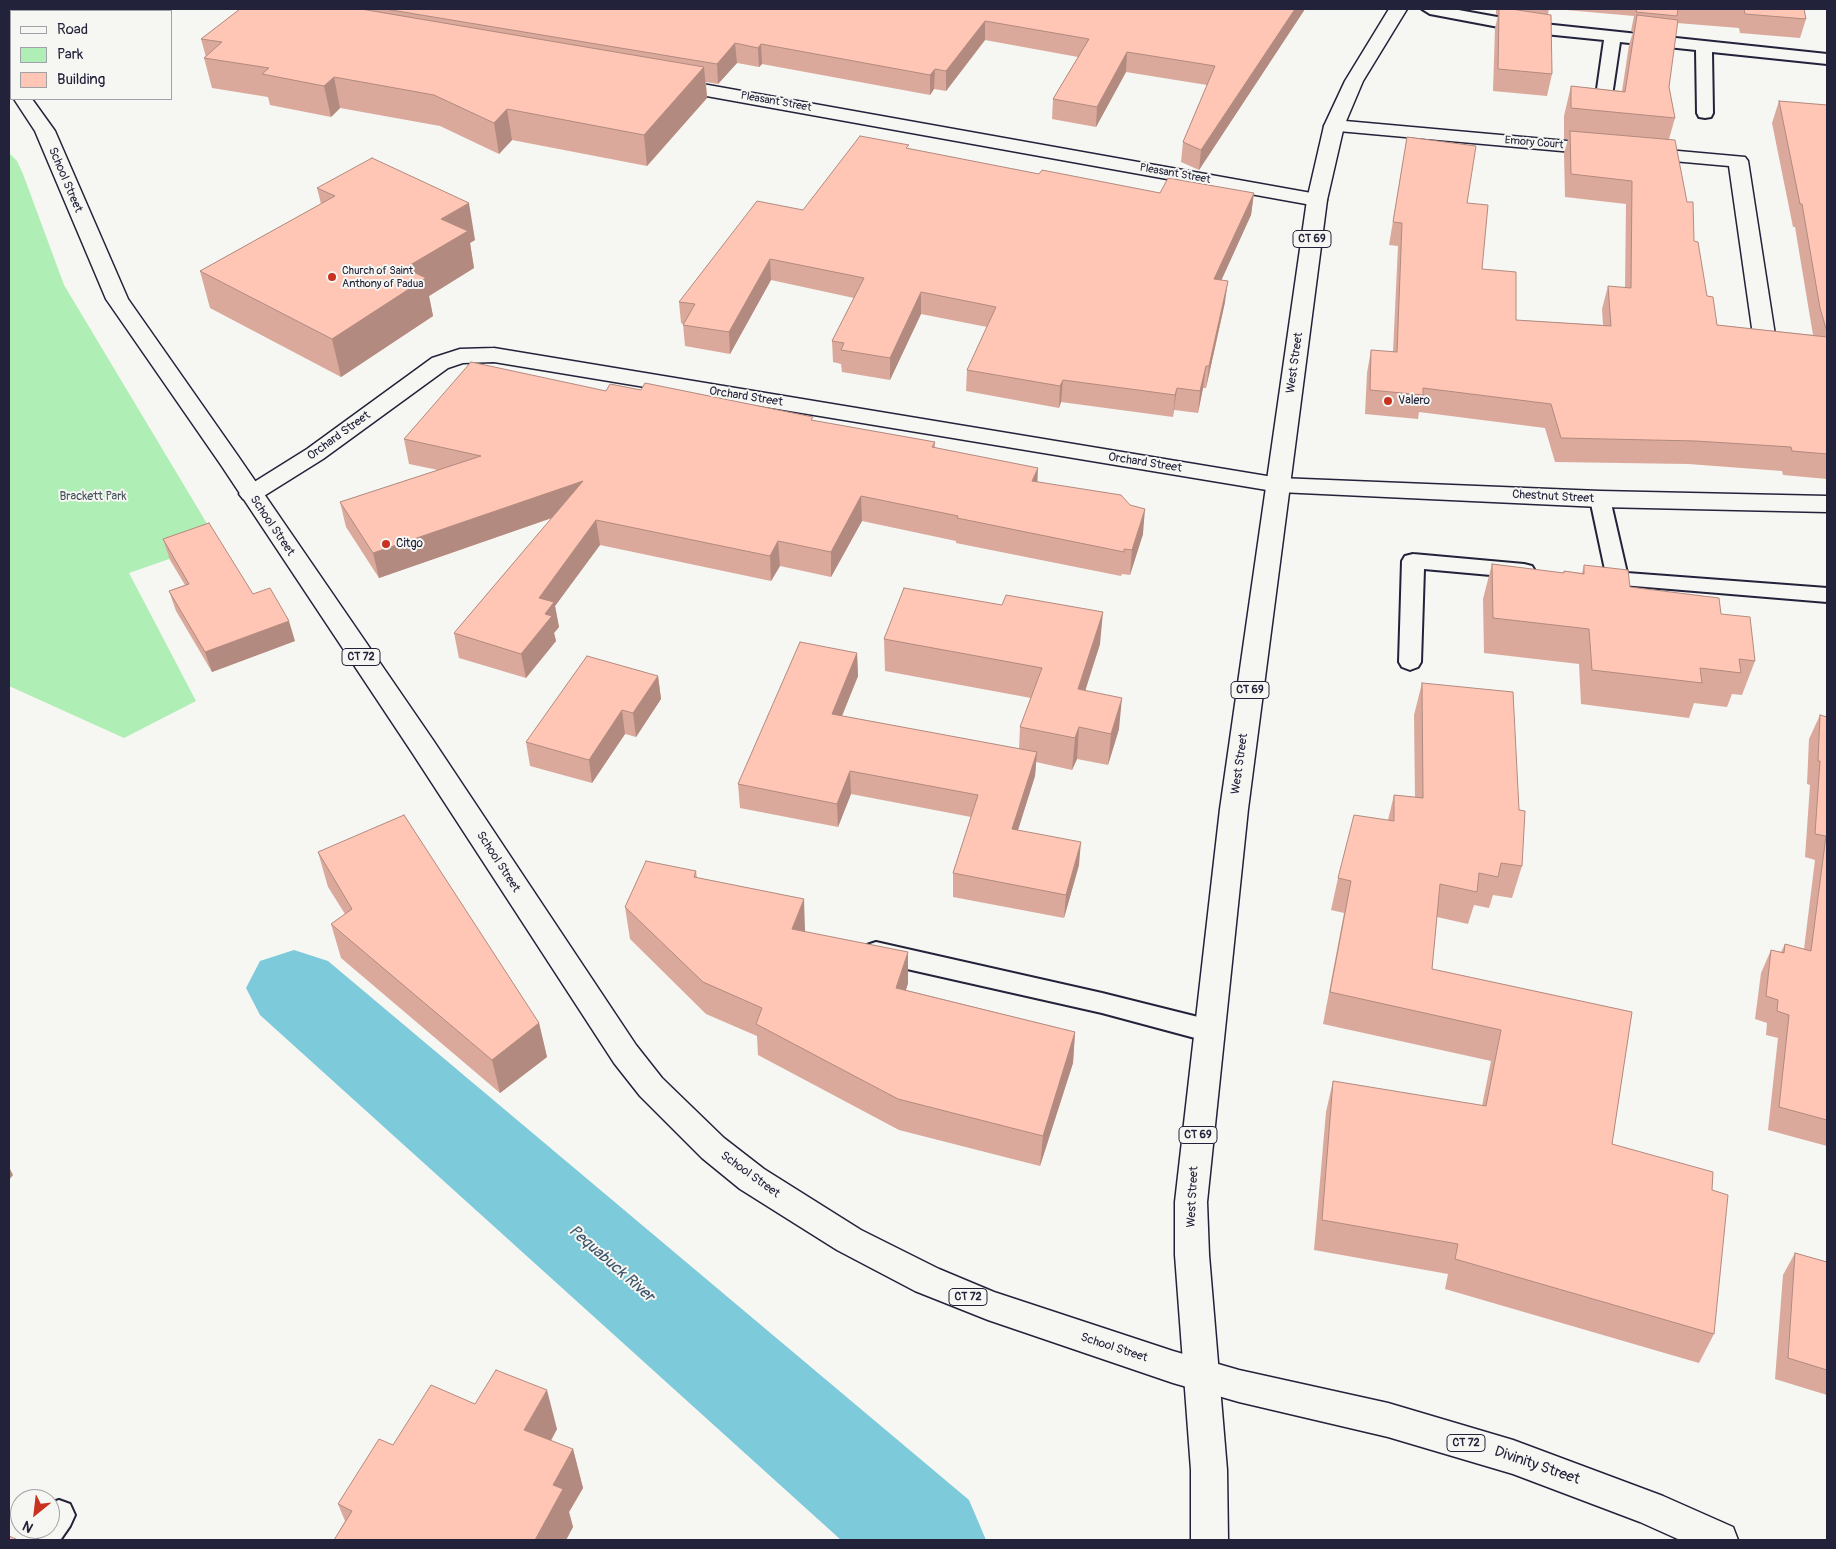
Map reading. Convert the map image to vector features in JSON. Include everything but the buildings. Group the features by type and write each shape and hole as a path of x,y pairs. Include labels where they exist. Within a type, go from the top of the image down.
{"main road":[{"name":"West Street","path":"1209,1540 1209,1470 1192,1255 1191,1202 1234,809 1317,200 1334,126 1354,81 1398,9"},
{"name":"Pleasant Street","path":"650,80 1317,200"},
{"name":"School Street","path":"24,100 45,131 117,299 423,747 625,1054 651,1088 713,1148 752,1179 808,1216 879,1256 927,1280 988,1305 1060,1331 1202,1375"},
{"name":"Emory Court","path":"1334,126 1738,162 1764,335"},
{"name":"Orchard Street","path":"251,494 315,454 440,363 460,356 494,355 1279,485"},
{"name":"Chestnut Street","path":"1279,485 1600,499 1827,504"},
{"name":"Divinity Street","path":"1202,1375 1239,1386 1388,1420 1513,1458 1650,1508 1720,1540"}],"lane":[{"path":"1430,9 1525,27 1827,59"},
{"path":"1604,96 1612,36"},
{"path":"1704,46 1705,113"},
{"path":"1600,499 1608,578 1827,595"},
{"path":"1410,662 1412,561 1540,572"},
{"path":"854,947 1093,1001 1210,1031"}],"green space":[{"name":"Brackett Park","path":"9,153 17,161 23,174 64,285 218,542 129,573 196,701 124,738 9,686"}],"waterway":[{"name":"Pequabuck River","path":"294,988 927,1540"}],"place":[{"name":"Church of Saint Anthony of Padua","path":"332,277"},
{"name":"Valero","path":"1388,401"},
{"name":"Citgo","path":"386,544"}]}
